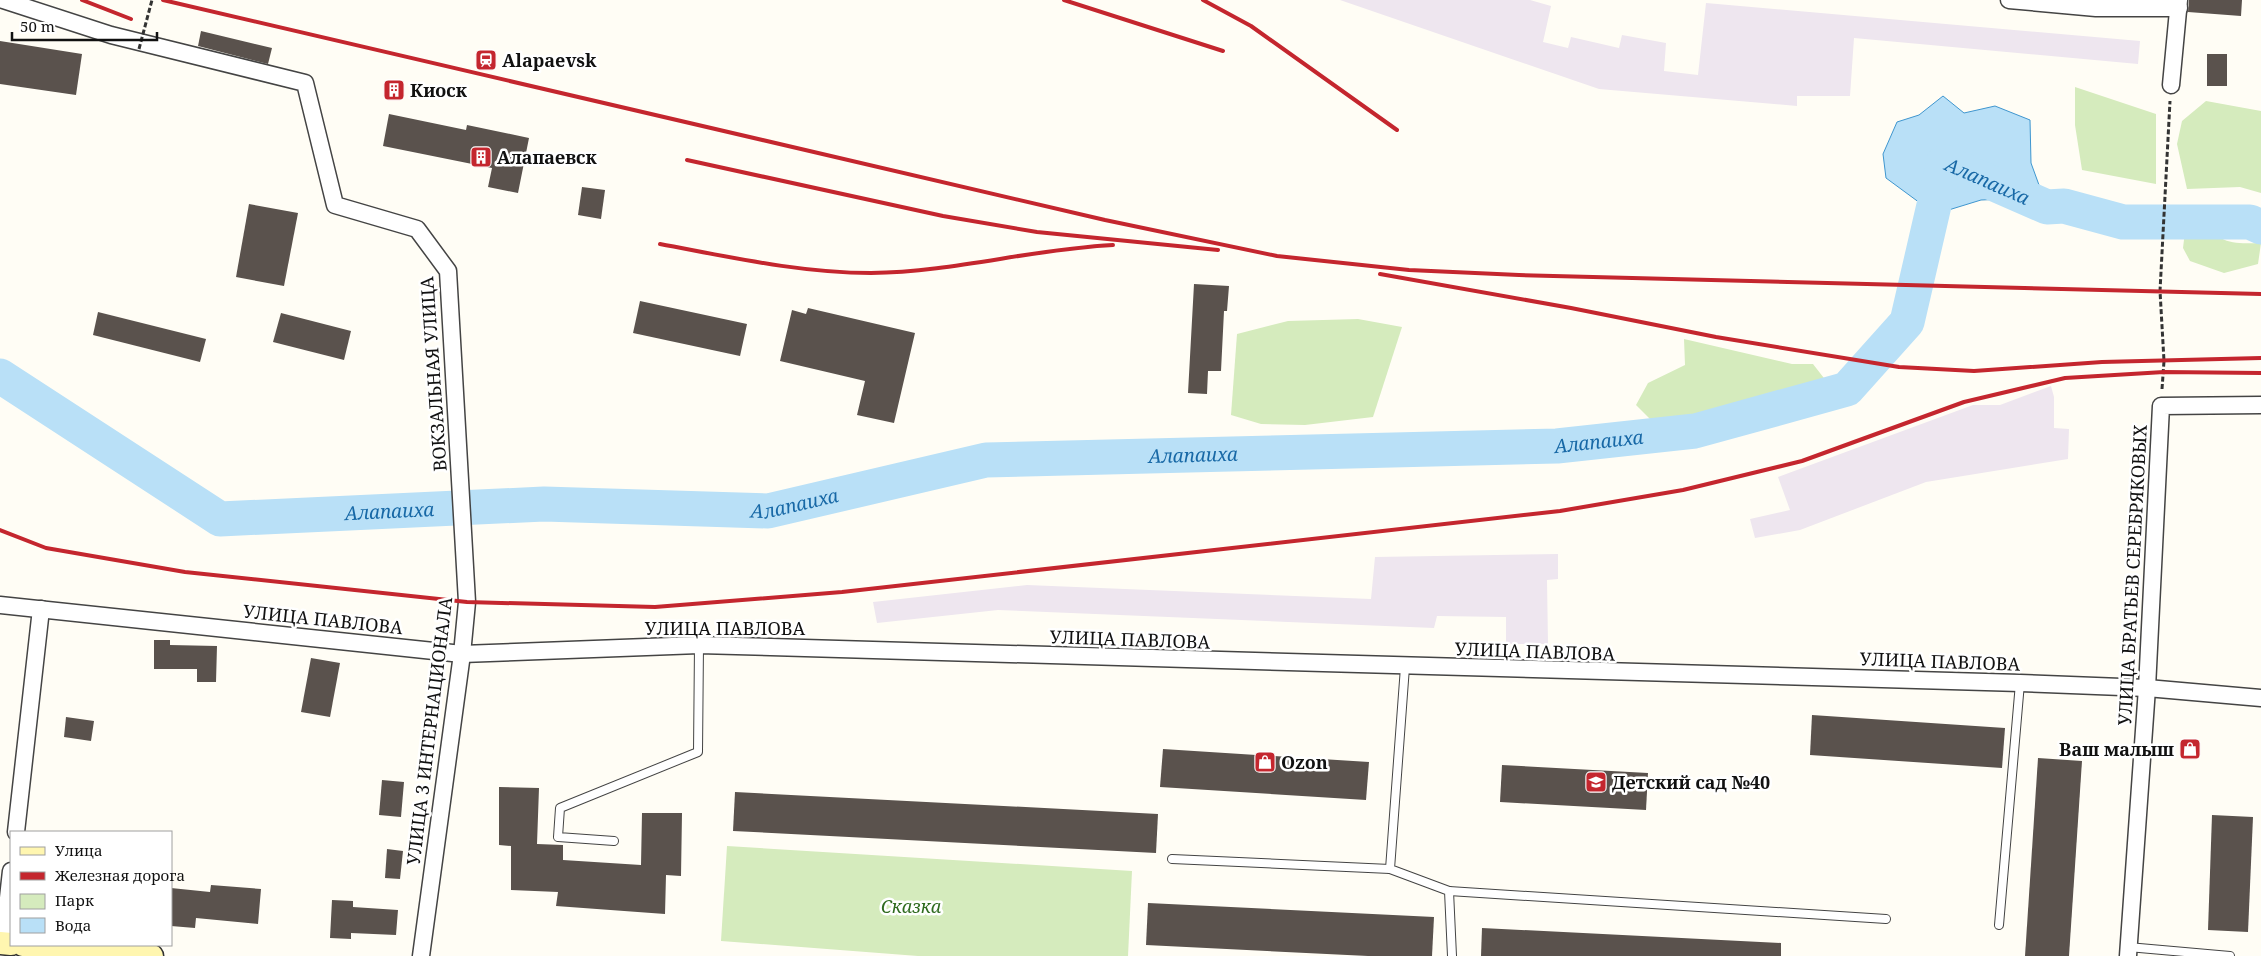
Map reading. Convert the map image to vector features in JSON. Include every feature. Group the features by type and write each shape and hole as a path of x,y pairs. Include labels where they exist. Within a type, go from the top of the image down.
{"street":[{"name":"ВОКЗАЛЬНАЯ УЛИЦА","path":"3,0 111,35 305,83 335,205 417,229 448,271 461,480"},
{"path":"2009,0 2096,8 2179,4 2171,85"},
{"path":"2160,406 2261,405"},
{"name":"УЛИЦА БРАТЬЕВ СЕРЕБРЯКОВЫХ","path":"2128,951 2147,688 2160,406"},
{"name":"УЛИЦА 3 ИНТЕРНАЦИОНАЛА","path":"421,956 462,654 467,602 461,480"},
{"name":"УЛИЦА ПАВЛОВА","path":"0,605 462,654 700,645 1404,667 2020,683 2147,688 2261,698"},
{"path":"16,831 41,609"},
{"path":"9,944 10,908"},
{"path":"33,946 152,956"}],"lane":[{"path":"614,841 558,836 560,808 698,752 700,645"},
{"path":"1390,869 1404,667"},
{"path":"1999,924 2020,683"},
{"path":"1172,859 1390,869 1449,891 1886,919"},
{"path":"1449,891 1452,956"},
{"path":"2128,951 2230,956"}],"path":[{"path":"138,49 152,0"},
{"path":"2160,406 2164,372 2160,291 2163,271 2166,149 2171,85"}],"shaded area":[{"path":"1340,0 1530,0 1551,6 1543,42 1568,48 1571,37 1619,48 1622,35 1666,43 1664,71 1698,75 1706,3 2140,41 2138,64 1854,38 1850,96 1797,96 1797,106 1599,89"},
{"path":"2051,386 2054,397 2054,428 2069,429 2068,459 1926,482 1800,530 1755,538 1750,519 1790,510 1778,477 1973,405 2000,405"},
{"path":"1558,554 1558,579 1547,580 1548,644 1506,644 1506,617 1437,616 1434,628 998,610 877,623 873,602 1027,585 1371,599 1375,557"}],"green space":[{"path":"2075,87 2156,114 2156,184 2082,170 2075,125"},
{"path":"2206,101 2261,111 2261,193 2240,187 2187,189 2177,144 2182,121"},
{"path":"2196,220 2209,225 2221,238 2230,242 2261,243 2258,264 2224,273 2190,261 2183,248 2186,223"},
{"path":"1358,319 1402,327 1373,417 1305,425 1261,424 1231,415 1237,334 1288,321"},
{"path":"1684,339 1792,364 1813,364 1827,382 1780,395 1740,411 1652,421 1636,405 1648,383 1685,365"},
{"name":"Сказка","path":"727,846 1132,871 1128,956 918,956 721,941"}],"water":[{"path":"1943,96 1964,113 1995,106 2030,120 2031,163 2047,207 2031,198 1981,200 1942,212 1920,203 1886,178 1883,154 1897,122 1919,115"}],"building":[{"path":"2189,0 2242,0 2241,16 2188,12"},
{"path":"201,31 272,48 268,64 198,46"},
{"path":"0,41 82,54 76,95 0,84"},
{"path":"2207,54 2227,54 2227,86 2207,86"},
{"name":"Алапаевск","path":"389,114 466,130 467,125 529,138 518,193 488,187 492,168 383,146"},
{"path":"582,187 605,190 601,219 578,215"},
{"path":"249,204 298,213 284,286 236,277"},
{"path":"1194,284 1229,286 1227,311 1224,311 1221,371 1208,371 1207,394 1188,393"},
{"path":"640,301 747,324 740,356 633,333"},
{"path":"808,308 915,333 894,423 857,415 865,381 780,361 792,310 806,314"},
{"path":"98,312 206,339 200,362 93,335"},
{"path":"281,313 351,331 344,360 273,342"},
{"path":"154,640 170,640 170,645 217,646 216,682 197,682 197,669 154,669"},
{"path":"311,658 340,663 330,717 301,712"},
{"path":"1812,715 2005,728 2002,768 1810,755"},
{"path":"66,717 94,721 91,741 64,737"},
{"path":"1163,749 1369,762 1366,800 1160,787"},
{"path":"2038,758 2082,761 2069,956 2025,956"},
{"path":"1502,765 1648,773 1646,810 1500,802"},
{"path":"382,780 404,782 401,817 379,815"},
{"path":"499,787 539,788 537,844 563,845 563,860 641,865 642,813 682,813 681,876 666,875 665,914 556,906 558,892 511,890 511,846 499,845"},
{"path":"735,792 1158,814 1156,853 733,831"},
{"path":"2212,815 2253,817 2248,932 2208,930"},
{"path":"387,849 403,851 400,879 385,878"},
{"path":"211,885 261,889 258,924 196,918 195,928 172,926 172,888 210,892"},
{"path":"332,900 353,901 353,907 398,910 396,935 351,933 351,939 330,938"},
{"path":"1148,903 1434,917 1432,956 1368,956 1146,945"},
{"path":"1482,928 1781,943 1781,956 1481,956"}],"waterway":[{"name":"Алапаиха","path":"0,376 220,519 544,504 768,511 986,460 1557,446 1695,431 1847,389 1907,322 1944,162 2047,207 2064,206 2123,222 2250,222 2261,227"}],"railway":[{"path":"82,0 131,19"},
{"path":"163,0 1105,220 1277,256 1409,270 1519,275 2261,294"},
{"path":"1064,0 1223,51"},
{"path":"1203,0 1251,26 1397,130"},
{"path":"687,160 943,216 1037,232 1218,250"},
{"path":"660,244 791,267 871,273 932,269 1083,247 1113,245"},
{"path":"1380,274 1571,308 1716,337 1899,367 1974,371 2102,362 2261,358"},
{"path":"0,530 46,548 185,572 467,602 655,607 842,592 1560,511 1683,490 1802,461 1964,402 2065,378 2164,372 2261,373"}],"place":[{"name":"Alapaevsk","path":"486,60"},
{"name":"Киоск","path":"394,90"},
{"name":"Алапаевск","path":"481,157"},
{"name":"Ваш малыш","path":"2190,749"},
{"name":"Ozon","path":"1265,762"},
{"name":"Детский сад №40","path":"1596,782"}]}
